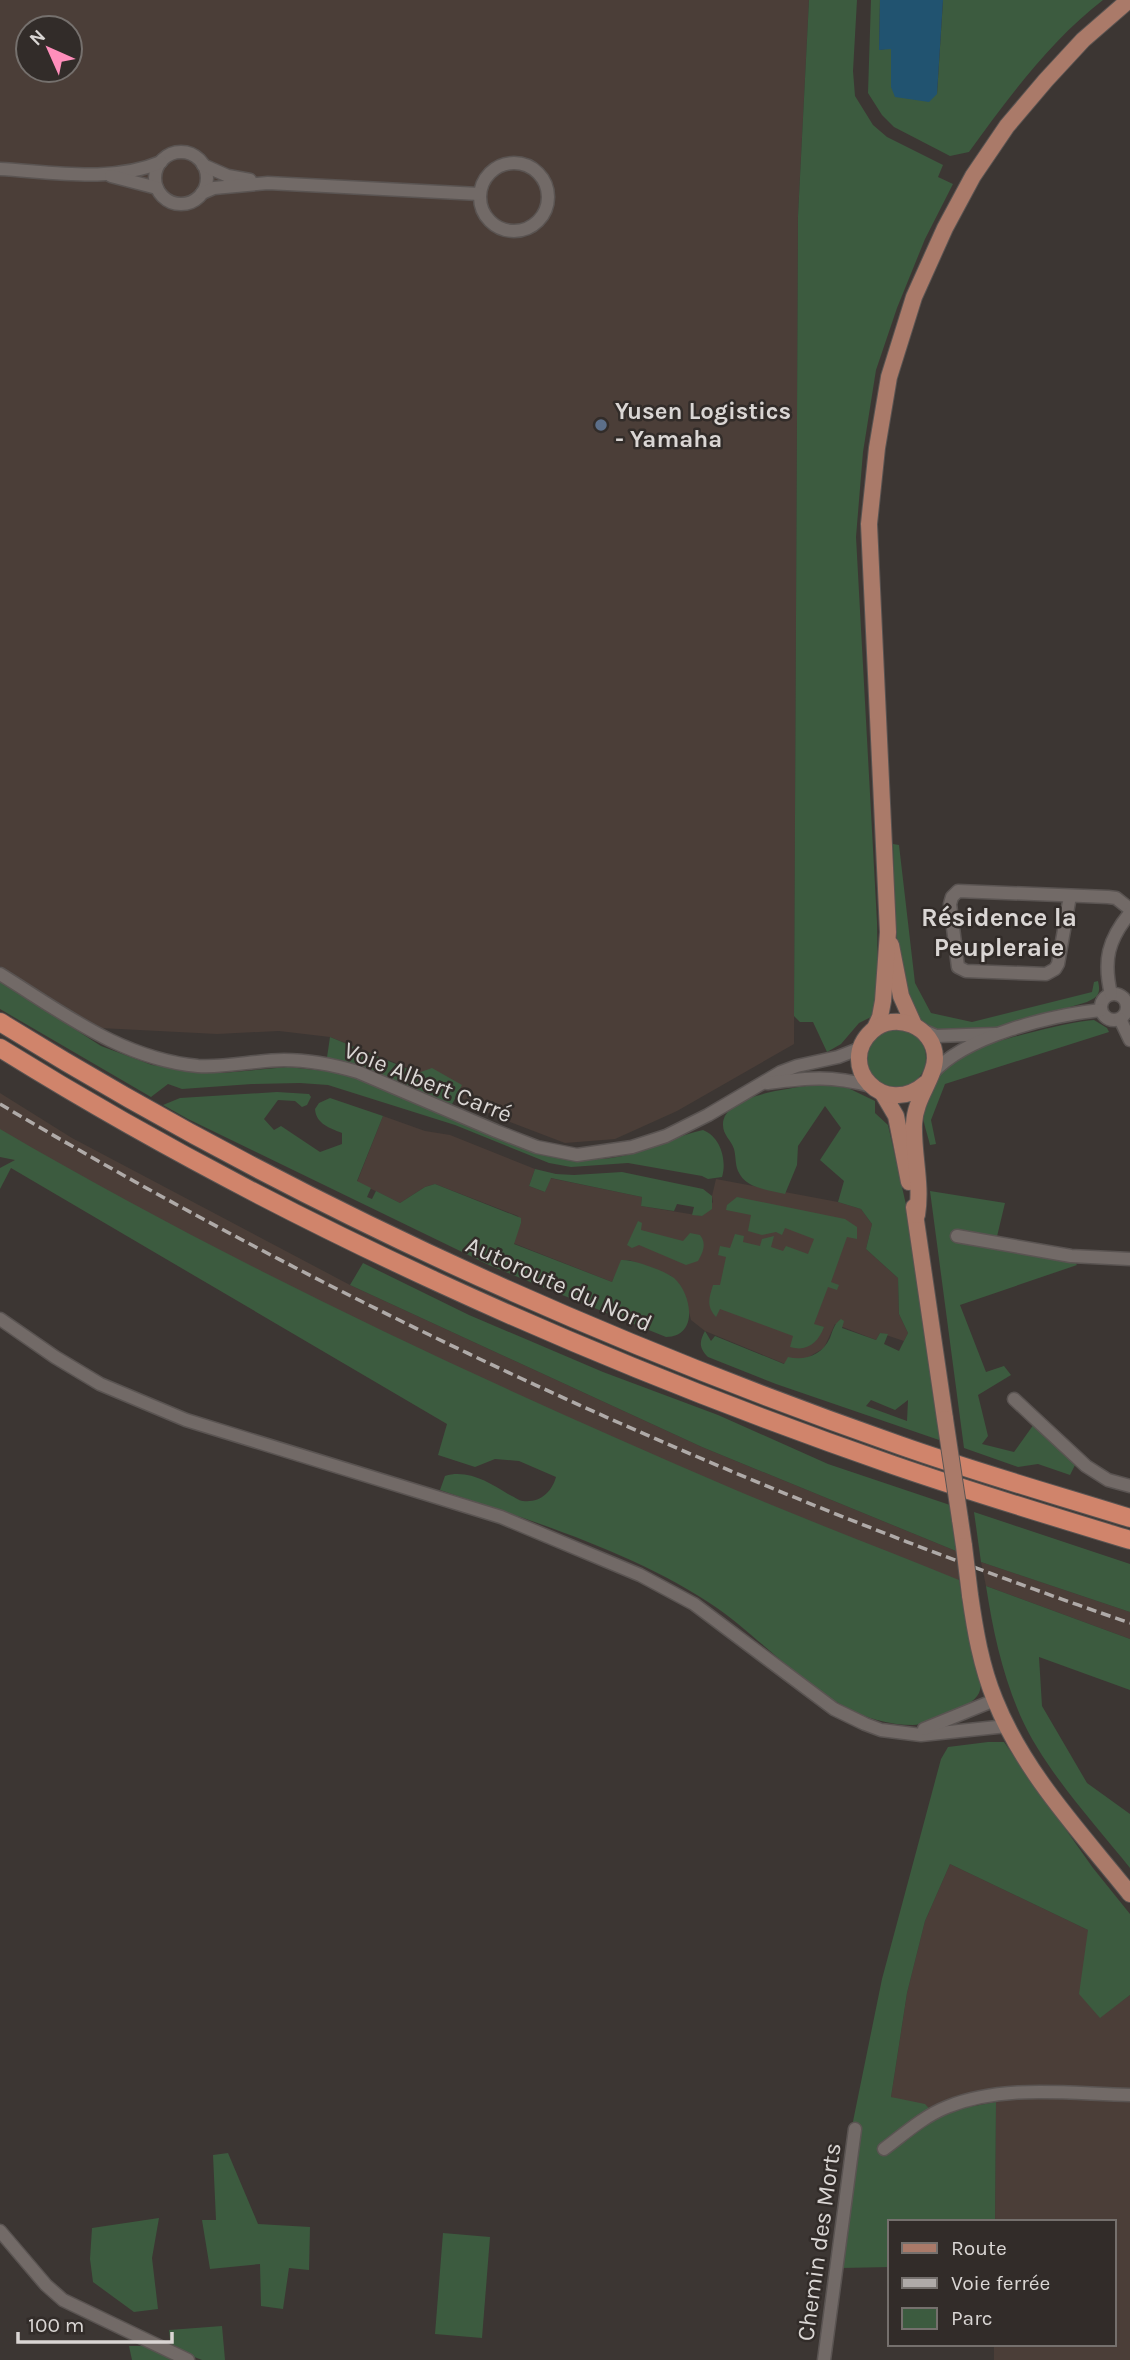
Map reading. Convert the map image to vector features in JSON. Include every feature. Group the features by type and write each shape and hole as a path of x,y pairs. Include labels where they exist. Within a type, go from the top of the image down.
{"highway":[{"name":"Autoroute du Nord","path":"0,1022 83,1072 246,1162 504,1289 681,1364 837,1423 999,1478 1130,1518"},
{"name":"Autoroute du Nord","path":"0,1048 138,1128 272,1200 404,1265 561,1337 772,1421 894,1466 1130,1540"}],"main road":[{"path":"1129,0 1083,40 1046,80 1007,126 973,176 945,228 914,297 889,377 877,448 869,524 888,932 880,1017 861,1048 860,1065 862,1072 896,1116 917,1215 970,1595 980,1649 995,1700 1030,1766 1130,1894"},
{"path":"888,932 901,996 934,1051 929,1078 918,1102 914,1125 920,1193 917,1215"},
{"path":"875,1028 890,1022 907,1022 918,1028"},
{"path":"877,1090 895,1097 906,1095 917,1091 929,1078"}],"street":[{"path":"0,169 104,174 144,169 170,155 182,152 228,176 268,183 479,194"},
{"path":"160,162 155,173 157,188 164,198 176,204 188,203 214,188 268,183"},
{"path":"513,162 523,163 543,177 548,197 547,208 540,220 521,231 502,229 487,219 480,206 479,194 485,178 494,168 513,162"},
{"path":"202,193 207,177 203,165"},
{"path":"104,174 157,188"},
{"path":"1070,896 1058,964 1051,973 966,971 958,967 950,904 958,891 1116,898 1130,911 1116,933 1106,959 1106,974 1111,994"},
{"name":"Voie Albert Carré","path":"0,974 100,1037 161,1060 198,1066 282,1060 335,1065 358,1072 496,1131 561,1153 597,1153 632,1147 666,1136 781,1072 861,1048"},
{"path":"1111,994 1128,998 1126,1012 1120,1019 1111,1021 1101,1010 1103,1000 1111,994"},
{"path":"929,1078 943,1060 996,1034 1074,1012 1101,1010"},
{"path":"1120,1019 1130,1040"},
{"path":"918,1028 936,1036 996,1034"},
{"name":"Voie Albert Carré","path":"763,1084 821,1077 841,1078 877,1090"},
{"path":"957,1236 1071,1256 1130,1259"},
{"path":"0,1320 75,1370 151,1407 501,1517 640,1575 694,1604 834,1709 881,1730 921,1735 1007,1726"},
{"path":"1014,1399 1086,1466 1108,1480 1130,1486"},
{"path":"913,1734 995,1700"},
{"path":"884,2149 923,2120 947,2107 973,2099 996,2094 1030,2092 1130,2095"},
{"name":"Chemin des Morts","path":"824,2360 855,2129"},
{"path":"0,2231 46,2285 63,2300 188,2360"}],"shaded area":[{"path":"0,0 809,0 798,216 794,1044 677,1111 615,1139 565,1143 494,1116 406,1067 330,1037 279,1031 217,1034 100,1028 0,966"},
{"path":"0,1093 72,1138 350,1285 702,1447 956,1551 962,1596 703,1494 0,1140"},
{"path":"383,1116 425,1131 450,1135 535,1169 529,1186 545,1192 550,1178 642,1197 641,1206 702,1216 713,1202 716,1179 838,1202 861,1209 872,1224 866,1249 898,1278 899,1314 908,1333 904,1341 880,1333 876,1340 835,1324 824,1348 807,1358 785,1364 705,1331 691,1320 684,1293 671,1276 629,1260 622,1260 612,1282 513,1243 521,1223 518,1216 435,1184 425,1187 400,1203 357,1182"},
{"path":"981,1562 1130,1612 1130,1639 986,1586"},
{"path":"950,1864 1088,1930 1100,2017 1130,1995 1130,2360 994,2360 994,2346 1116,2346 1116,2220 995,2220 996,2102 963,2108 938,2119 891,2097 907,1993 925,1921"}],"green space":[{"path":"809,0 857,0 853,71 855,96 873,125 887,137 943,165 938,177 953,184 925,239 876,370 863,452 856,537 877,922 878,999 875,1015 859,1023 841,1044 827,1052 813,1022 800,1022 794,1016 798,216"},
{"path":"871,0 880,0 879,50 891,48 891,87 937,94 943,0 1103,0 1065,33 1048,52 969,152 950,156 894,127 882,115 868,93"},
{"path":"893,844 899,845 915,983 931,1013 972,1022 1092,992 1094,982 1098,981 1098,994 1087,1002 995,1028 957,1033 940,1032 923,1024 911,1005 898,950"},
{"path":"0,981 101,1046 152,1065 222,1073 288,1067 325,1071 330,1037 418,1073 432,1068 462,1085 447,1114 514,1143 559,1156 606,1159 632,1154 703,1130 714,1138 721,1150 724,1164 722,1177 708,1179 628,1163 571,1167 549,1163 455,1125 328,1085 252,1084 182,1089 168,1084 151,1097 0,1009"},
{"path":"1094,1020 1109,1032 945,1084 931,1120 936,1144 930,1145 924,1109 933,1086 949,1061 975,1049 1019,1036"},
{"path":"896,1028 913,1033 921,1041 926,1058 921,1075 913,1083 896,1088 879,1083 871,1075 866,1058 871,1041 879,1033"},
{"path":"823,1084 848,1088 875,1101 875,1113 888,1125 909,1218 942,1441 776,1384 708,1357 702,1348 705,1331 711,1341 715,1336 784,1364 788,1357 801,1358 818,1353 827,1344 835,1325 841,1319 844,1321 842,1328 876,1340 880,1333 888,1334 884,1344 899,1351 908,1333 899,1314 898,1278 866,1249 872,1224 861,1209 838,1202 844,1181 820,1160 841,1128 825,1106 798,1146 797,1165 785,1194 752,1185 742,1177 736,1166 734,1149 723,1129 726,1114 748,1099 781,1090","holes":["871,1400 895,1410 908,1400 907,1421 866,1406"]},
{"path":"277,1092 309,1094 311,1097 307,1105 302,1107 295,1101 278,1100 264,1119 274,1130 281,1126 320,1152 342,1144 342,1133 324,1125 318,1118 315,1109 319,1103 330,1098 383,1116 357,1181 371,1188 367,1197 372,1199 376,1191 400,1203 425,1187 435,1184 521,1218 514,1244 612,1282 621,1260 656,1269 674,1278 685,1294 689,1314 684,1330 677,1335 666,1337 491,1266 163,1105 180,1098"},
{"path":"0,1129 177,1228 452,1364 731,1488 959,1580 969,1637 981,1678 979,1693 975,1699 959,1709 920,1724 908,1725 877,1720 835,1701 717,1608 653,1571 583,1540 440,1490 445,1476 462,1474 486,1482 520,1500 529,1501 544,1495 552,1487 556,1477 519,1461 495,1459 475,1467 438,1455 447,1424 11,1168 0,1189 0,1168 15,1160 0,1157"},
{"path":"535,1169 574,1175 622,1172 703,1189 712,1196 712,1209 702,1216 692,1215 694,1207 677,1204 674,1211 641,1206 642,1197 551,1178 545,1192 529,1186"},
{"path":"930,1191 1005,1203 994,1249 1074,1261 1077,1265 960,1305 986,1372 1004,1366 1011,1375 978,1395 988,1436 982,1444 1014,1452 1034,1424 1076,1463 1070,1475 1038,1464 1018,1467 964,1448"},
{"path":"737,1197 845,1219 857,1227 857,1239 847,1237 831,1282 839,1285 837,1290 828,1287 814,1324 824,1327 819,1338 807,1347 790,1347 793,1336 720,1309 716,1317 711,1309 709,1302 713,1285 720,1285 726,1257 718,1255 720,1246 730,1248 735,1234 744,1236 743,1242 760,1246 762,1239 774,1236 771,1247 783,1251 786,1246 808,1254 814,1239 785,1228 782,1235 776,1232 762,1235 748,1231 751,1215 726,1210 727,1205"},
{"path":"638,1221 642,1223 641,1230 683,1241 690,1233 700,1235 704,1245 698,1261 686,1265 639,1245 632,1248 627,1245"},
{"path":"363,1263 469,1315 603,1372 718,1415 828,1464 950,1505 956,1551 702,1447 350,1285"},
{"path":"974,1512 1130,1564 1130,1612 981,1562"},
{"path":"986,1586 1130,1639 1130,1690 1039,1657 1042,1706 1087,1783 1130,1814 1130,1868 1070,1795 1030,1735 1003,1668"},
{"path":"1004,1742 1093,1868 1130,1914 1130,1995 1100,2018 1079,1994 1088,1930 950,1864 925,1921 907,1993 891,2097 925,2104 938,2118 963,2108 996,2102 995,2220 888,2220 888,2267 841,2268 857,2160 849,2141 882,1979 941,1759 948,1747"},
{"path":"228,2153 258,2224 310,2227 309,2270 289,2268 283,2309 261,2306 260,2264 210,2269 202,2220 216,2220 213,2155"},
{"path":"159,2218 152,2258 158,2309 134,2312 93,2282 90,2259 92,2228"},
{"path":"443,2233 490,2237 482,2338 435,2334"},
{"path":"222,2326 225,2360 202,2360 171,2348 169,2330"},
{"path":"129,2346 146,2346 174,2360 132,2360"}],"water":[{"path":"880,0 943,0 937,94 929,102 895,97 891,87 891,49 879,50"}],"railway":[{"path":"0,1104 135,1182 272,1256 411,1326 552,1392 838,1515 983,1571 1130,1623"}],"place":[{"name":"Yusen Logistics - Yamaha","path":"601,425"}],"district":[{"name":"Résidence la Peupleraie","path":"999,932"}]}
